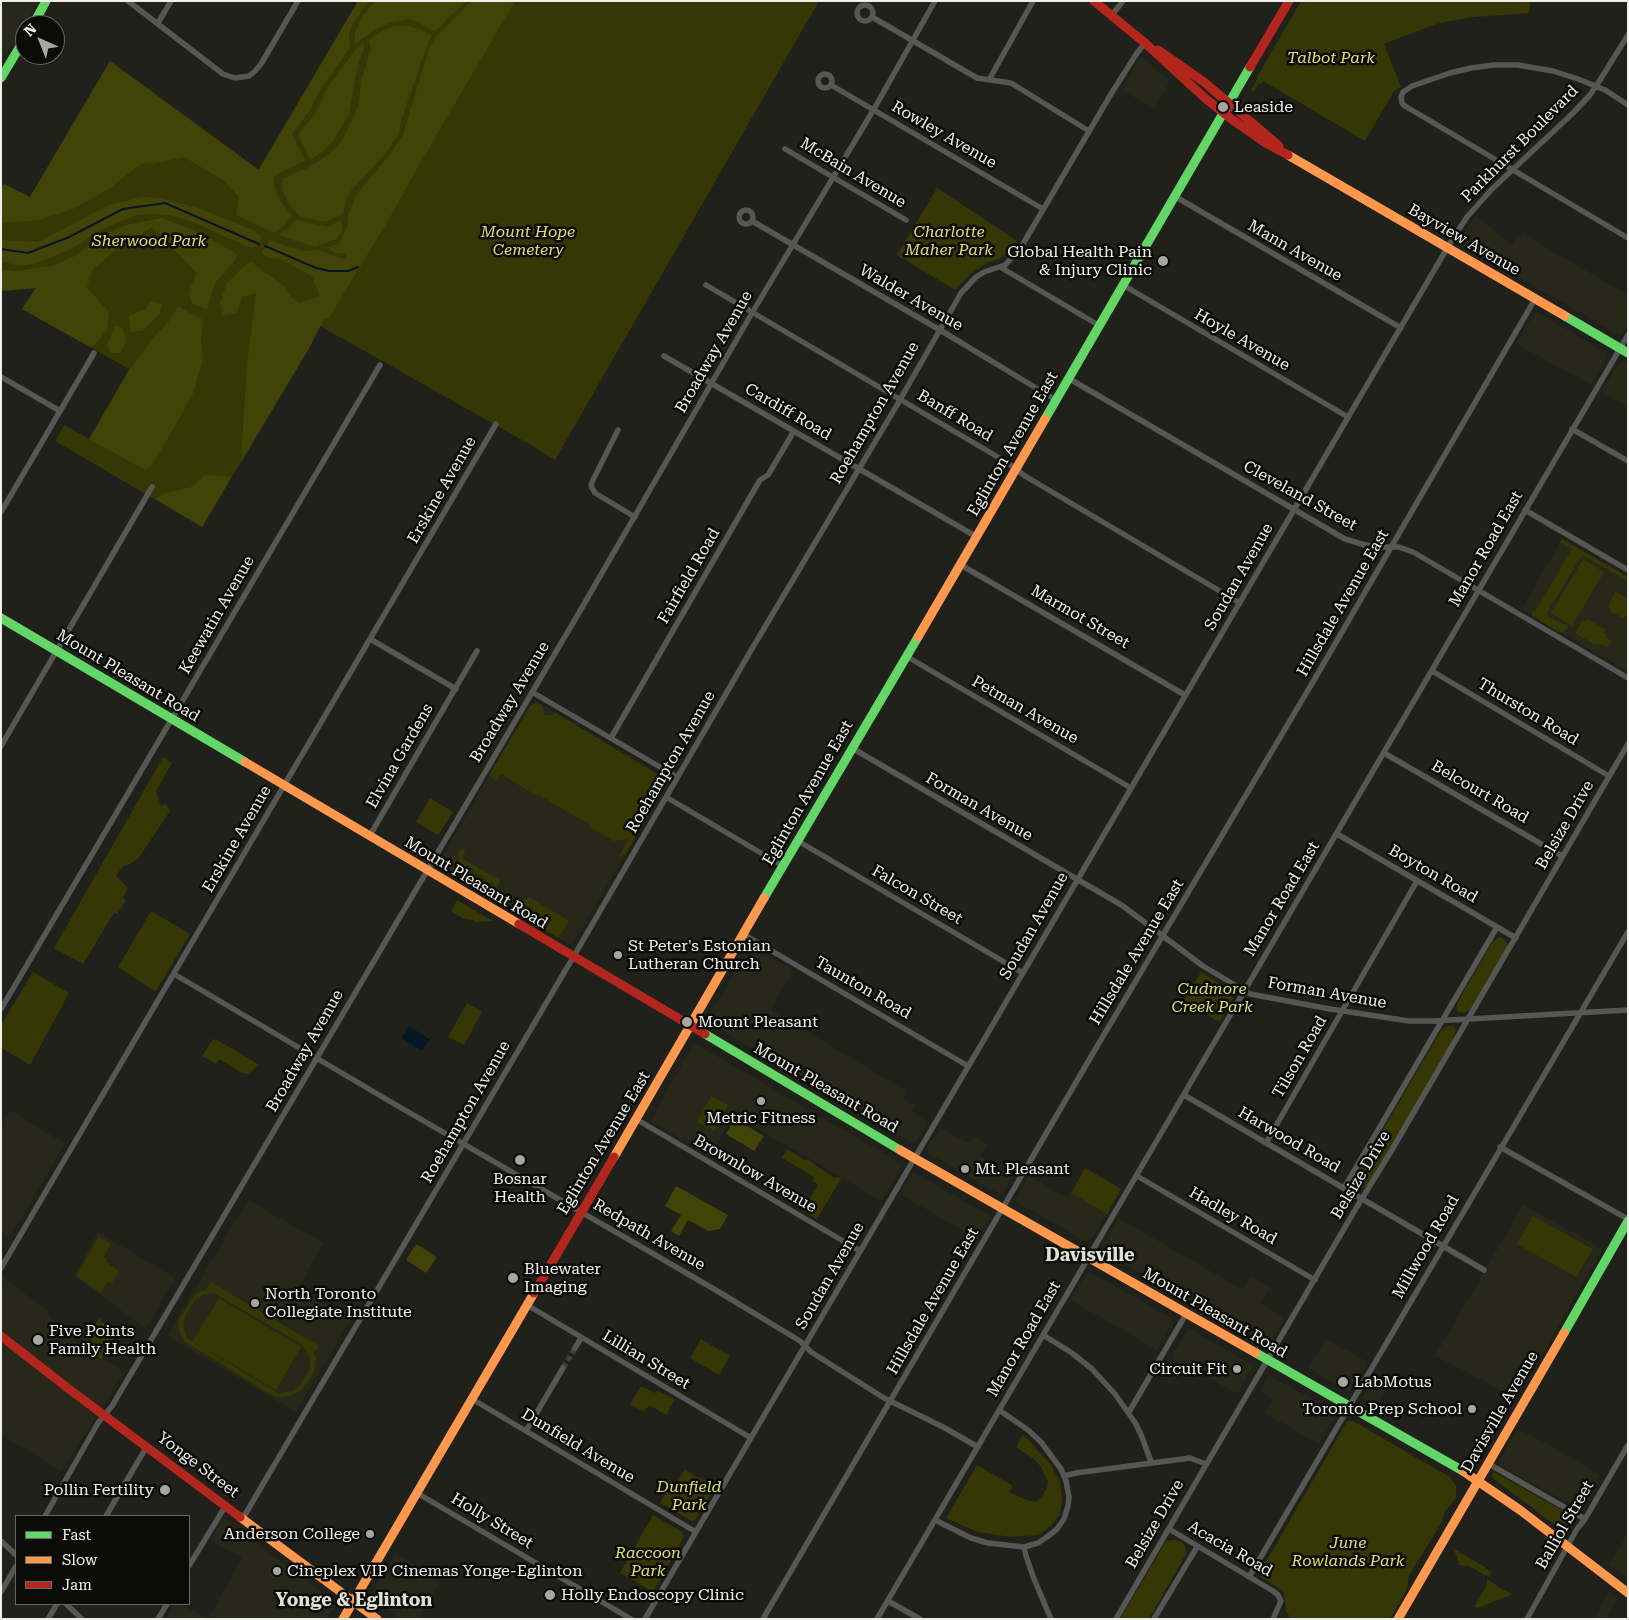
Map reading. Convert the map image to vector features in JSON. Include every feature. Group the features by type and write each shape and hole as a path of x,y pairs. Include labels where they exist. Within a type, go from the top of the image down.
{"main road":[{"path":"38,15 46,1"},
{"name":"Bayview Avenue","path":"1094,1 1224,113 1266,143 1448,247 1624,351"},
{"name":"Eglinton Avenue East","path":"343,1619 1289,1"},
{"name":"Bayview Avenue","path":"1145,43 1204,82 1285,153"},
{"path":"1,78 15,55"},
{"name":"Mount Pleasant Road","path":"1,618 914,1158 1478,1480 1628,1593"},
{"name":"Davisville Avenue","path":"1398,1619 1628,1220"},
{"name":"Yonge Street","path":"1,1336 377,1619"}],"street":[{"path":"128,1 223,74 235,78 242,78 256,71 298,1"},
{"path":"158,23 171,1"},
{"name":"Broadway Avenue","path":"46,1515 98,1423 112,1406 635,517 752,313 874,109 935,1"},
{"path":"989,80 1033,1"},
{"path":"1111,16 1123,1"},
{"path":"872,17 977,78 1011,83 1089,131"},
{"name":"Parkhurst Boulevard","path":"1448,247 1467,217 1479,203 1573,114 1596,87 1628,35"},
{"name":"Roehampton Avenue","path":"243,1518 961,293 984,272 1009,262 1020,249 1089,131 1145,43"},
{"path":"1628,105 1596,87 1553,70 1493,65 1450,72 1412,86 1402,94 1401,100 1405,106 1628,238"},
{"name":"Rowley Avenue","path":"831,85 1042,209"},
{"name":"McBain Avenue","path":"785,148 906,220"},
{"name":"Mann Avenue","path":"1176,196 1401,328"},
{"name":"Walder Avenue","path":"752,221 1056,400"},
{"name":"Soudan Avenue","path":"645,1619 1448,247"},
{"path":"1000,267 1100,326"},
{"name":"Banff Road","path":"706,285 900,399 1032,481 1240,602"},
{"name":"Hoyle Avenue","path":"1123,285 1348,417"},
{"name":"Hillsdale Avenue East","path":"763,1619 1162,936 1317,675 1535,299"},
{"name":"Manor Road East","path":"877,1619 1572,429 1624,351 1628,335"},
{"path":"1,512 94,353"},
{"name":"Cardiff Road","path":"664,356 977,537"},
{"name":"Keewatin Avenue","path":"1,1009 380,364"},
{"path":"1,377 60,411"},
{"name":"Cleveland Street","path":"1068,378 1345,539 1384,548 1399,547 1413,552 1628,678"},
{"name":"Erskine Avenue","path":"1,1268 496,424"},
{"path":"1572,429 1628,461"},
{"path":"618,430 591,486 595,492 635,517"},
{"name":"Fairfield Road","path":"611,738 760,480 768,475 794,431"},
{"path":"1,746 152,487"},
{"path":"1525,510 1628,570"},
{"name":"Marmot Street","path":"961,564 1185,695"},
{"path":"370,640 456,689"},
{"name":"Elvina Gardens","path":"369,837 477,652"},
{"name":"Petman Avenue","path":"906,656 1131,788"},
{"name":"Thurston Road","path":"1432,671 1609,776"},
{"path":"532,692 677,777"},
{"name":"Belsize Drive","path":"1116,1619 1628,744"},
{"name":"Forman Avenue","path":"852,748 1123,906 1203,966 1250,994 1408,1021 1628,1010"},
{"name":"Belcourt Road","path":"1384,753 1562,856"},
{"path":"666,797 783,866"},
{"name":"Boyton Road","path":"1337,834 1516,938"},
{"name":"Falcon Street","path":"798,841 1023,973"},
{"name":"Tilson Road","path":"1266,1142 1417,881"},
{"name":"Belsize Drive","path":"1344,1188 1497,927"},
{"name":"Millwood Road","path":"1249,1577 1628,932"},
{"name":"Taunton Road","path":"743,934 968,1066"},
{"name":"Redpath Avenue","path":"174,974 707,1285 800,1341 811,1352 880,1396 943,1427 978,1447"},
{"name":"Harwood Road","path":"1184,1095 1484,1270"},
{"name":"Brownlow Avenue","path":"636,1120 860,1251"},
{"path":"1500,1147 1628,1220"},
{"name":"Hadley Road","path":"1137,1176 1315,1280"},
{"name":"Lillian Street","path":"527,1305 751,1438"},
{"path":"1129,1412 1186,1314"},
{"path":"1043,1335 1072,1353 1115,1394 1129,1412 1142,1436 1151,1462"},
{"path":"575,1348 581,1338"},
{"path":"526,1431 563,1368"},
{"name":"Dunfield Avenue","path":"472,1400 696,1532"},
{"path":"935,1520 971,1538 988,1543 1024,1547 1038,1543 1047,1537 1057,1529 1064,1519 1069,1498 1064,1476 1054,1457 1028,1430 999,1410"},
{"name":"Balliol Street","path":"1526,1619 1628,1445"},
{"path":"107,1515 147,1446"},
{"path":"1064,1476 1076,1472 1190,1458 1206,1464"},
{"path":"1489,1464 1585,1519"},
{"name":"Holly Street","path":"416,1493 631,1619"},
{"path":"190,1564 226,1505"},
{"name":"Acacia Road","path":"1168,1530 1278,1595 1280,1601 1274,1616 1281,1619"},
{"path":"1,1541 15,1554"},
{"path":"1024,1547 1028,1564 1051,1619"},
{"path":"1154,1619 1197,1547"},
{"path":"1,1592 15,1568"},
{"path":"888,1601 920,1619"},
{"path":"48,1619 56,1605"},
{"path":"67,1605 82,1619"},
{"path":"158,1619 166,1605"}],"shaded area":[{"path":"1,1 39,1 31,15 15,15 15,41 1,64"},
{"path":"358,1 369,1 353,23 349,33 350,47 319,92 310,110 292,134 305,161 274,177 274,184 280,201 292,215 286,224 274,233 236,215 239,197 223,180 184,157 152,164 142,163 111,187 73,209 39,220 1,223 1,189 4,184 30,197 110,61 259,170"},
{"path":"376,1 467,1 435,32 410,19 389,23 355,43 355,33 361,18"},
{"path":"471,1 515,1 390,217 329,318 324,319 308,350 241,462 247,365 256,293 242,297 237,313 223,316 220,303 227,283 251,262 284,286 292,298 300,303 320,296 312,276 280,259 266,257 262,253 269,240 301,251 318,250 344,259 346,257 346,254 337,253 328,247 339,244 347,227 349,213 356,195 391,153 403,135 429,48 437,35"},
{"path":"396,26 408,26 432,35 401,121 399,133 385,154 350,192 343,214 328,221 299,216 289,204 283,191 282,183 284,178 310,167 328,155 343,139 358,106 362,77 371,49 369,40 385,29"},
{"path":"363,43 364,48 358,64 349,114 333,141 310,160 298,135 315,114 328,87 356,49"},
{"path":"1142,57 1170,81 1154,108 1121,90 1138,60"},
{"path":"142,197 161,198 201,209 255,231 261,236 261,240 253,248 193,222 169,215 136,215 101,230 71,249 34,264 19,266 1,261 1,240 38,242 109,205"},
{"path":"1475,216 1512,244 1523,234 1628,295 1628,325 1623,333 1620,335 1615,333 1462,244 1461,238"},
{"path":"162,218 200,233 237,254 236,259 215,283 207,310 192,303 188,293 197,273 152,227 116,250 92,270 87,288 109,312 107,330 90,347 22,309 36,288 1,291 1,270 15,271 52,266 75,256 114,230 126,225"},
{"path":"297,220 328,227 340,221 343,226 336,239 315,247 279,235 290,228"},
{"path":"151,301 162,304 160,313 142,331 131,332 129,316 146,309"},
{"path":"178,306 203,320 201,338 203,359 192,396 153,464 145,470 89,439 130,369 153,338 170,320"},
{"path":"1538,312 1606,353 1606,360 1591,385 1516,344 1533,315"},
{"path":"115,325 123,329 126,340 121,353 111,353 107,346"},
{"path":"1623,362 1628,365 1628,407 1601,391 1618,364"},
{"path":"205,475 231,478 202,527 156,499 165,493 192,487"},
{"path":"1562,539 1628,577 1628,672 1522,609"},
{"path":"533,702 556,713 664,777 666,781 666,785 574,942 570,944 438,864"},
{"path":"753,947 793,970 771,1010 906,1091 903,1098 915,1105 912,1112 928,1122 915,1143 910,1142 713,1025 710,1015 749,948"},
{"path":"694,1043 899,1162 901,1169 882,1201 734,1115 710,1156 652,1122 651,1120"},
{"path":"11,1110 65,1144 10,1237 1,1231 1,1125"},
{"path":"735,1119 764,1136 754,1151 726,1134"},
{"path":"940,1128 966,1142 976,1138 988,1144 980,1156 1013,1175 1004,1192 998,1193 929,1154 927,1151 928,1147"},
{"path":"914,1173 989,1215 990,1218 977,1239 900,1194"},
{"path":"1029,1176 1068,1198 1071,1193 1107,1214 1091,1240 1085,1241 1016,1202"},
{"path":"676,1186 728,1215 720,1229 708,1231 688,1220 679,1236 671,1231 681,1215 665,1206"},
{"name":"North Toronto Collegiate Institute","path":"248,1200 323,1243 298,1288 351,1319 296,1412 167,1336"},
{"path":"1523,1205 1603,1249 1517,1398 1435,1356"},
{"path":"1118,1218 1242,1289 1250,1276 1270,1287 1261,1303 1285,1318 1271,1342 1266,1345 1263,1344 1102,1251"},
{"path":"98,1232 175,1278 146,1329 74,1276"},
{"path":"416,1244 437,1257 426,1273 406,1260"},
{"path":"1090,1272 1172,1318 1173,1322 1157,1350 1070,1300 1086,1274"},
{"path":"1,1276 48,1311 57,1327 102,1360 107,1361 124,1372 62,1471 1,1435"},
{"path":"1188,1328 1254,1365 1237,1394 1171,1358"},
{"path":"1326,1339 1368,1362 1349,1392 1308,1368"},
{"path":"1378,1369 1393,1377 1375,1408 1362,1398"},
{"path":"1269,1375 1337,1413 1319,1444 1265,1413 1273,1399 1260,1391"},
{"path":"1517,1429 1557,1449 1599,1475 1581,1510 1497,1464"},
{"path":"222,1519 226,1519 337,1603 327,1619 208,1619 242,1558 210,1540"},
{"path":"1628,1533 1628,1579 1609,1565"},
{"path":"395,1553 441,1581 418,1619 399,1619 370,1596"},
{"path":"1609,1592 1618,1599 1607,1619 1593,1619"},
{"path":"173,1605 183,1605 208,1619 166,1619"}],"green space":[{"path":"358,1 819,1 555,460 320,326 308,350 202,527 55,441 64,425 89,439 129,369 22,309 36,288 1,291 1,189 4,184 30,197 110,61 258,170"},
{"name":"Talbot Park","path":"1301,1 1531,1 1529,13 1474,17 1436,24 1384,44 1401,87 1394,91 1365,141 1263,81 1261,84 1259,83 1254,92 1251,90"},
{"name":"Charlotte Maher Park","path":"937,188 1017,241 1001,258 987,263 969,275 955,290 897,255"},
{"path":"1562,539 1628,577 1628,581 1582,555 1547,613 1548,616 1568,626 1561,633 1532,616 1532,614 1533,611 1535,612 1572,549 1560,542"},
{"path":"1583,559 1604,572 1572,626 1551,613"},
{"path":"1615,591 1628,599 1628,616 1624,616 1624,618 1612,613 1609,607"},
{"path":"1587,619 1606,630 1604,632 1606,638 1612,641 1608,647 1597,643 1595,645 1575,633 1583,620 1586,621"},
{"path":"536,702 542,705 543,715 556,713 665,779 666,785 625,855 619,856 628,839 613,841 590,827 592,826 501,774 496,781 489,775 530,706"},
{"path":"163,757 172,763 156,791 161,806 166,804 170,811 138,859 122,867 116,876 128,888 123,898 126,900 117,914 114,913 83,964 54,948"},
{"path":"430,798 453,812 438,835 416,822"},
{"path":"461,849 466,850 462,857 463,859 500,880 497,889 482,876 476,874 472,868 465,867 460,863 457,854"},
{"path":"455,855 459,866 472,870 476,876 492,886 496,891 493,896 490,897 440,867"},
{"path":"529,897 569,921 558,938 517,913 525,898 527,900"},
{"path":"457,900 493,921 475,922 464,919 451,911"},
{"path":"151,911 190,934 156,991 118,967"},
{"path":"1500,937 1505,940 1508,946 1472,1008 1464,1013 1458,1012 1456,1009 1457,1003 1493,941"},
{"path":"33,972 69,993 30,1065 1,1048 1,1025"},
{"name":"Cudmore Creek Park","path":"1201,972 1234,993 1219,1022 1184,1001"},
{"path":"467,1003 482,1012 464,1045 448,1037"},
{"path":"1453,1026 1456,1029 1452,1043 1368,1186 1361,1189 1357,1188 1354,1185 1355,1177 1442,1029"},
{"path":"213,1039 258,1064 253,1071 247,1074 219,1059 216,1064 202,1056"},
{"path":"711,1096 728,1105 714,1131 697,1122"},
{"path":"787,1149 808,1160 834,1178 842,1177 817,1219 803,1211 818,1185 813,1181 814,1177 782,1158"},
{"path":"1085,1168 1121,1189 1107,1214 1071,1193"},
{"path":"1533,1216 1593,1249 1576,1277 1517,1244"},
{"path":"99,1236 110,1244 104,1257 107,1259 106,1262 119,1271 112,1283 108,1281 101,1293 76,1276"},
{"path":"211,1282 319,1346 316,1351 313,1350 316,1359 314,1371 302,1390 293,1395 273,1396 184,1341 178,1325 179,1319 194,1296 200,1291 206,1290","holes":["214,1293 301,1344 309,1355 309,1371 300,1385 292,1391 278,1393 187,1338 184,1330 187,1313 195,1300 203,1295"]},
{"path":"219,1298 301,1347 276,1390 193,1341"},
{"path":"100,1317 101,1321 110,1328 119,1330 102,1360 82,1345"},
{"path":"701,1339 730,1356 719,1375 690,1358"},
{"path":"641,1386 655,1393 657,1390 675,1400 666,1415 649,1405 644,1412 630,1404"},
{"name":"June Rowlands Park","path":"1353,1421 1450,1477 1456,1486 1456,1498 1446,1510 1440,1525 1409,1576 1407,1589 1390,1619 1291,1619 1286,1611 1284,1593 1261,1577 1260,1572 1346,1423"},
{"path":"1023,1434 1051,1465 1060,1482 1062,1498 1060,1514 1051,1526 1038,1535 1011,1537 977,1532 946,1518 977,1465 1013,1486 1009,1492 1026,1500 1036,1502 1043,1495 1048,1482 1041,1467 1034,1459 1016,1447"},
{"name":"Dunfield Park","path":"685,1469 697,1477 717,1484 696,1519 692,1521 660,1503 671,1484 675,1486"},
{"path":"1494,1472 1574,1517 1576,1520 1569,1531 1563,1531 1494,1479 1492,1476"},
{"name":"Raccoon Park","path":"653,1515 682,1532 684,1537 653,1592 620,1573"},
{"path":"1171,1540 1182,1542 1186,1548 1186,1554 1149,1619 1120,1619 1165,1542"},
{"path":"1451,1547 1485,1567 1484,1569 1492,1571 1488,1577 1469,1566 1460,1565"},
{"path":"1487,1579 1513,1594 1478,1608 1474,1607 1487,1585"}],"water":[{"path":"409,1026 430,1040 422,1051 402,1038"}],"waterway":[{"path":"1,249 28,253 69,237 123,209 165,203 259,244"},
{"path":"265,246 316,268 329,271 348,271 358,267"}],"tunnel":[{"path":"563,1368 575,1348"}],"traffic: fast":[{"path":"38,15 46,1"},
{"path":"1,78 15,55"},
{"path":"1045,419 1250,67"},
{"path":"1565,316 1628,353"},
{"path":"1,618 245,762"},
{"path":"764,898 918,637"},
{"path":"705,1034 900,1150"},
{"path":"1564,1333 1628,1221"},
{"path":"1256,1353 1463,1471"}],"traffic: slow":[{"path":"1288,155 1565,316"},
{"path":"918,637 1045,419"},
{"path":"245,762 519,924"},
{"path":"614,1157 764,898"},
{"path":"900,1150 1256,1353"},
{"path":"343,1619 534,1293"},
{"path":"1398,1619 1564,1333"},
{"path":"1463,1471 1520,1510 1628,1593"},
{"path":"240,1517 377,1619"}],"traffic: jam":[{"path":"1094,1 1145,43 1206,99 1266,143 1288,155"},
{"path":"1250,67 1289,1"},
{"path":"1158,50 1204,82 1279,146"},
{"path":"519,924 705,1034"},
{"path":"534,1293 614,1157"},
{"path":"1,1336 240,1517"}],"place":[{"name":"Leaside","path":"1223,107"},
{"name":"Global Health Pain & Injury Clinic","path":"1163,261"},
{"name":"St Peter's Estonian Lutheran Church","path":"618,955"},
{"name":"Mount Pleasant","path":"687,1022"},
{"name":"Metric Fitness","path":"761,1101"},
{"name":"Bosnar Health","path":"520,1160"},
{"name":"Mt. Pleasant","path":"965,1169"},
{"name":"Bluewater Imaging","path":"513,1278"},
{"name":"North Toronto Collegiate Institute","path":"255,1303"},
{"name":"Five Points Family Health","path":"38,1340"},
{"name":"Circuit Fit","path":"1237,1369"},
{"name":"LabMotus","path":"1343,1382"},
{"name":"Toronto Prep School","path":"1472,1409"},
{"name":"Pollin Fertility","path":"165,1490"},
{"name":"Anderson College","path":"370,1534"},
{"name":"Cineplex VIP Cinemas Yonge-Eglinton","path":"277,1571"},
{"name":"Holly Endoscopy Clinic","path":"550,1595"}],"district":[{"name":"Davisville","path":"1090,1256"},
{"name":"Yonge & Eglinton","path":"354,1601"}],"park label":[{"name":"Sherwood Park","path":"149,241"},
{"name":"Mount Hope Cemetery","path":"528,241"}]}
